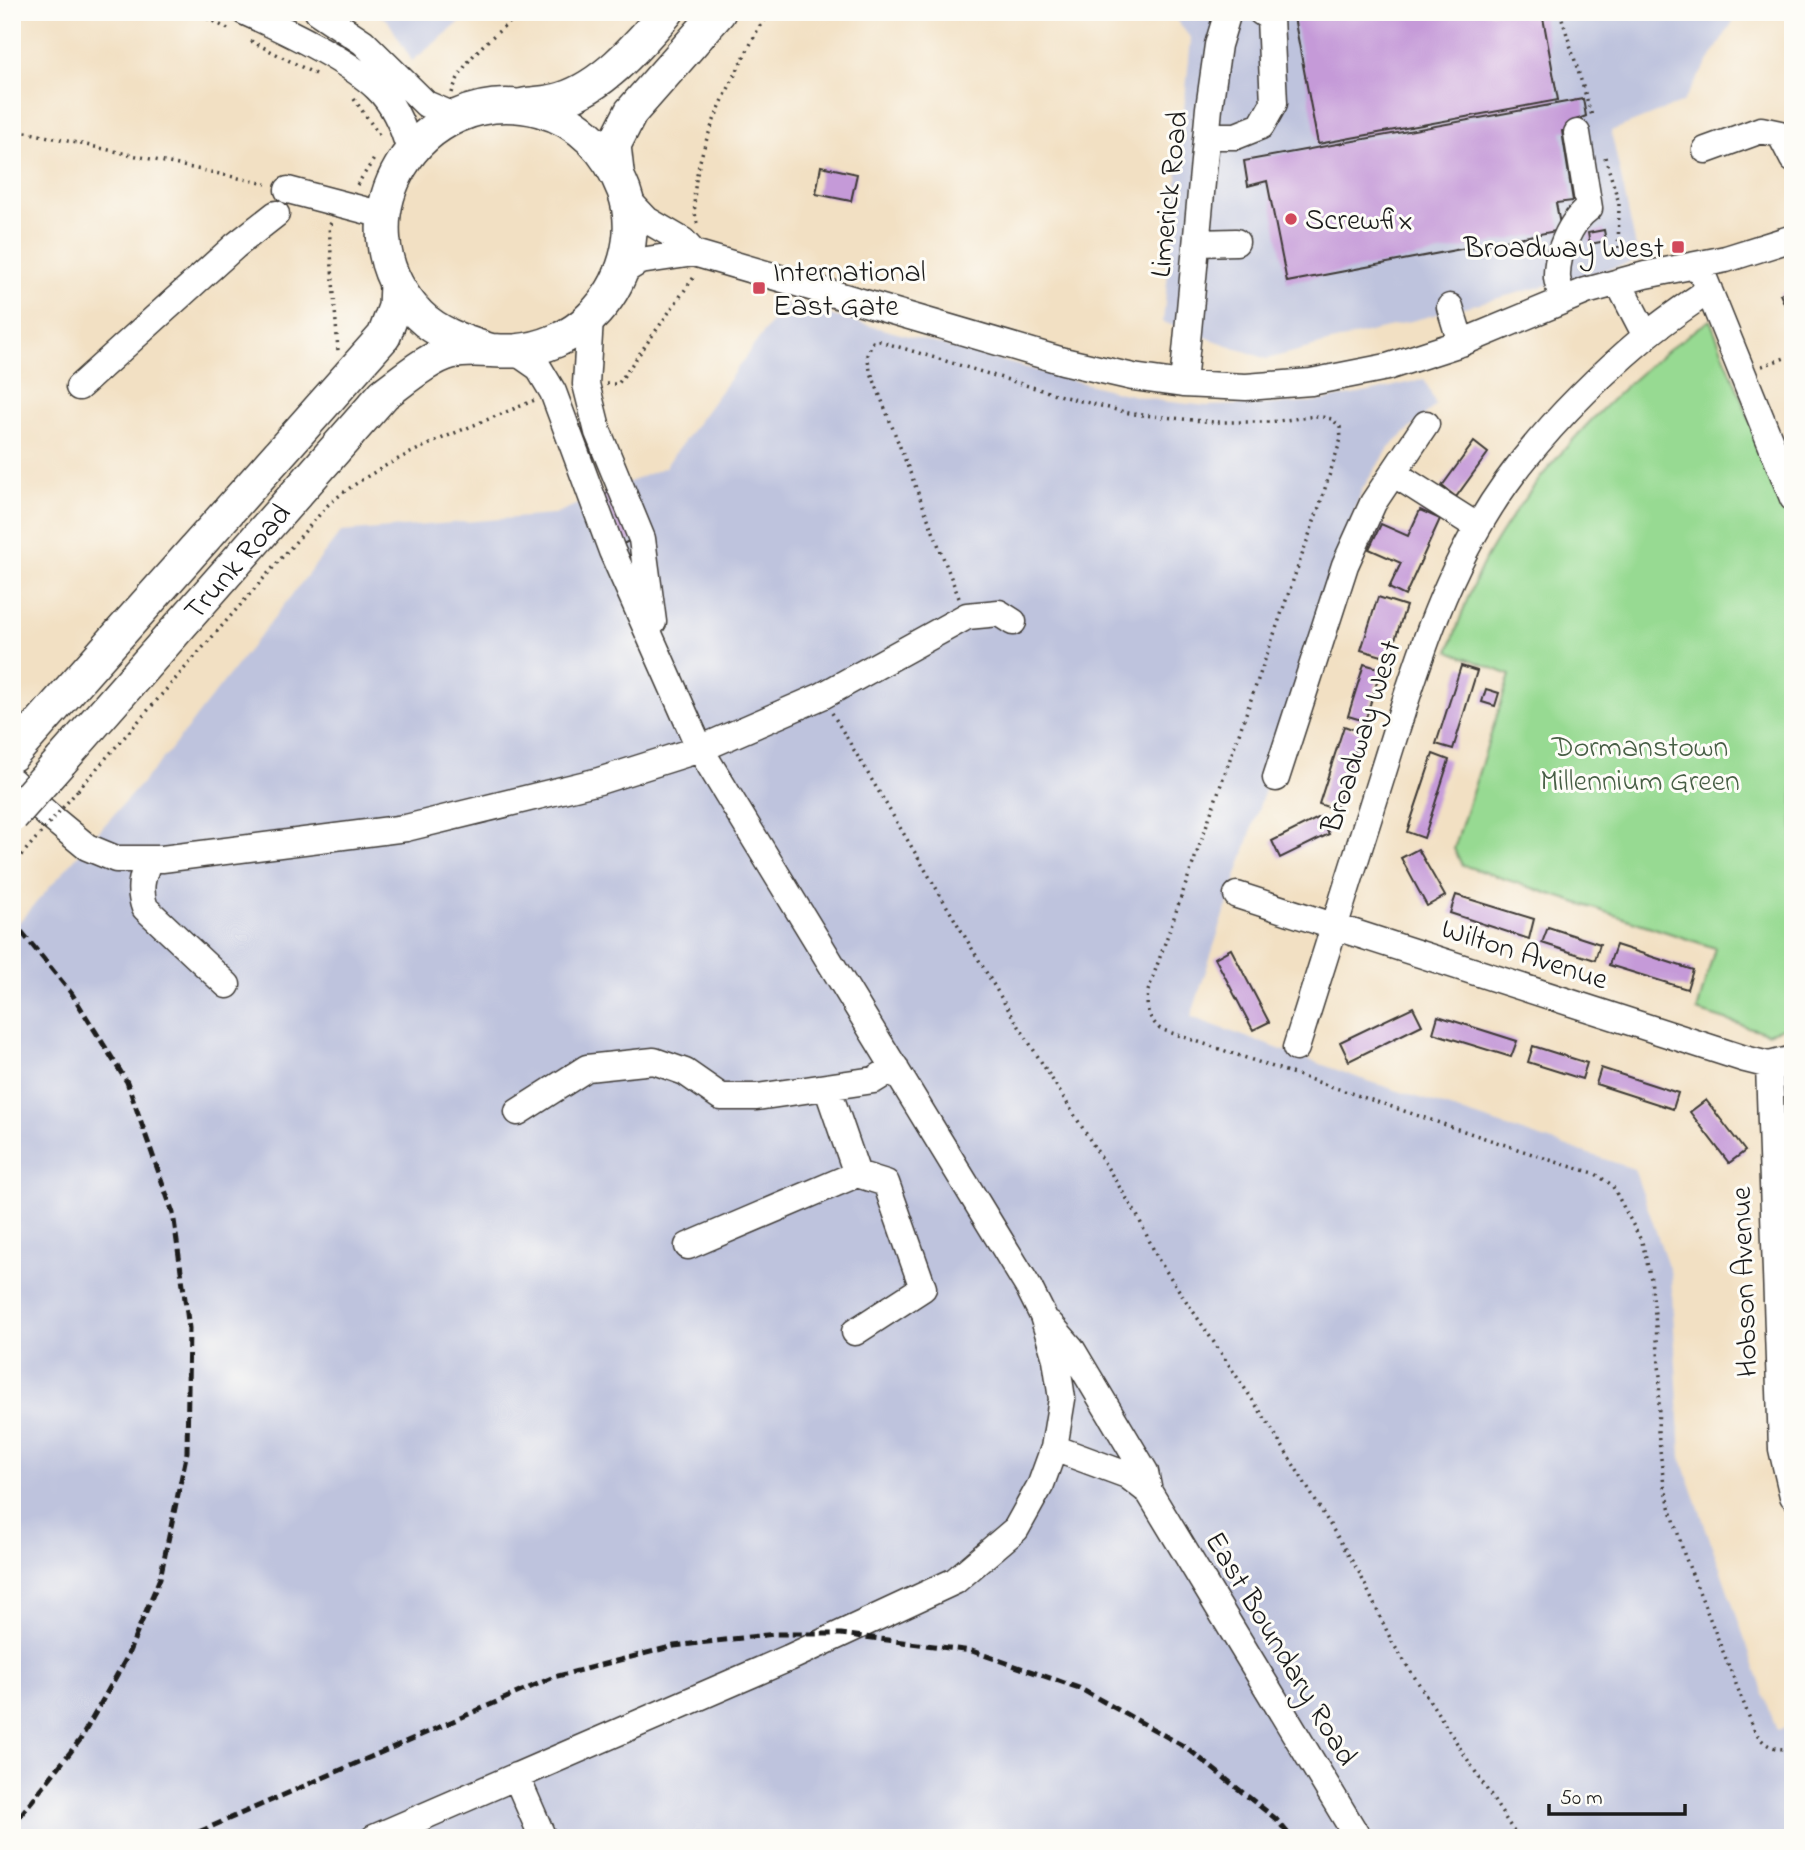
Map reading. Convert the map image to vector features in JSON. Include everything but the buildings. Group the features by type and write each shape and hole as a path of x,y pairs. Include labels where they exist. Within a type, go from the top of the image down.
{"main road":[{"path":"667,12 634,51 587,88 562,99 522,105 487,106 454,116 430,131 392,148 393,181 383,215 383,239 396,284 419,315 452,338 502,350 542,346 567,335 590,319 608,298 622,272 629,235 614,145 631,112 719,12"},
{"path":"522,105 551,113 578,127 600,147 622,185"},
{"name":"Trunk Road","path":"23,743 384,336 396,307 396,284"},
{"name":"Trunk Road","path":"12,816 384,394 437,358 451,352 502,350"}],"street":[{"path":"245,12 339,61 379,89 403,127 392,148"},
{"path":"318,12 363,42 426,104 454,116"},
{"name":"Limerick Road","path":"1183,384 1207,135 1218,45 1228,12"},
{"path":"1207,135 1236,136 1261,127 1275,103 1270,18 1261,12"},
{"path":"1706,150 1767,130 1780,134 1793,159"},
{"path":"1563,300 1557,279 1560,258 1578,216 1589,208 1577,133"},
{"path":"622,185 647,220 701,255 1063,361 1133,377 1183,384 1246,387 1311,382 1387,367 1461,343 1563,300 1618,282 1753,252 1793,238"},
{"path":"277,187 383,215"},
{"path":"79,387 235,246 276,214"},
{"path":"1197,243 1236,242"},
{"path":"622,272 640,261 701,255"},
{"path":"1699,265 1793,498"},
{"path":"1618,282 1646,336"},
{"name":"Broadway West","path":"1296,1048 1419,656 1445,591 1478,527 1528,454 1605,372 1646,336 1709,290"},
{"path":"1450,307 1461,343"},
{"path":"590,319 586,384 598,432 642,539 657,648"},
{"path":"374,1838 789,1658 955,1581 1016,1529 1041,1484 1054,1448 1062,1399 1056,1359 1043,1316 1029,1288 700,749 612,551 553,391 538,367 502,350"},
{"path":"1276,778 1345,565 1373,503 1426,424"},
{"path":"1393,472 1478,527"},
{"path":"12,781 87,847 116,859 149,859 406,828 599,781 700,749 822,696 967,616 999,613 1013,622"},
{"path":"149,859 141,880 141,896 145,908 227,985"},
{"name":"Wilton Avenue","path":"1237,895 1745,1059 1781,1062"},
{"path":"518,1112 587,1068 654,1061 685,1072 721,1097 757,1097 874,1080 895,1067"},
{"name":"Hobson Avenue","path":"1781,1062 1782,1449 1793,1496"},
{"path":"827,1087 857,1174"},
{"path":"688,1247 857,1174 886,1183 923,1288 855,1332"},
{"path":"1043,1316 1071,1348 1145,1472 1149,1493"},
{"path":"1054,1448 1127,1475 1149,1493"},
{"name":"East Boundary Road","path":"1149,1493 1358,1838"},
{"path":"516,1776 544,1838"}],"path":[{"path":"195,12 325,79"},
{"path":"457,74 523,12"},
{"path":"586,384 618,384 701,255 715,240 696,222 693,201 708,134 759,27 771,12"},
{"path":"338,357 329,226 392,148 349,91"},
{"path":"12,129 277,187"},
{"path":"967,616 870,370 867,355 873,342 879,341 1065,397 1133,414 1213,422 1270,422 1317,416 1332,419 1340,427 1342,439 1319,507 1148,991 1146,1007 1149,1018 1160,1029 1594,1173 1612,1185 1642,1242 1651,1279 1660,1377 1659,1454 1672,1519 1760,1740 1771,1748 1793,1748"},
{"path":"1743,373 1793,355"},
{"path":"12,866 328,505 349,486 385,465 553,391"},
{"path":"822,696 1005,1004 1137,1215 1158,1259 1270,1426 1360,1574 1392,1642 1518,1838"}],"shaded area":[{"path":"375,12 473,12 412,61 388,21"},
{"path":"1171,12 1739,12 1683,102 1611,131 1639,261 1267,359 1163,322 1191,39"},
{"path":"785,303 1117,392 1161,401 1207,406 1308,403 1424,379 1436,405 1389,448 1362,489 1191,1017 1359,1078 1634,1169 1671,1274 1681,1457 1777,1731 1793,1725 1793,1838 12,1838 12,930 168,753 341,532 552,515 665,467"}],"green space":[{"name":"Dormanstown Millennium Green","path":"1710,320 1793,528 1793,1025 1767,1033 1697,1011 1715,948 1462,865 1454,849 1510,675 1449,651 1481,567 1507,523 1531,490 1586,426 1647,368"}],"railway":[{"path":"12,27 19,12"},
{"path":"12,920 72,994 127,1082 173,1213 189,1328 187,1452 160,1578 126,1659 80,1740 12,1826"},
{"path":"185,1838 554,1677 674,1646 775,1634 841,1634 972,1651 1079,1688 1187,1748 1276,1819 1292,1838"}],"place":[{"name":"Screwfix","path":"1291,219"},
{"name":"Broadway West","path":"1678,247"},
{"name":"International East Gate","path":"759,288"}]}
